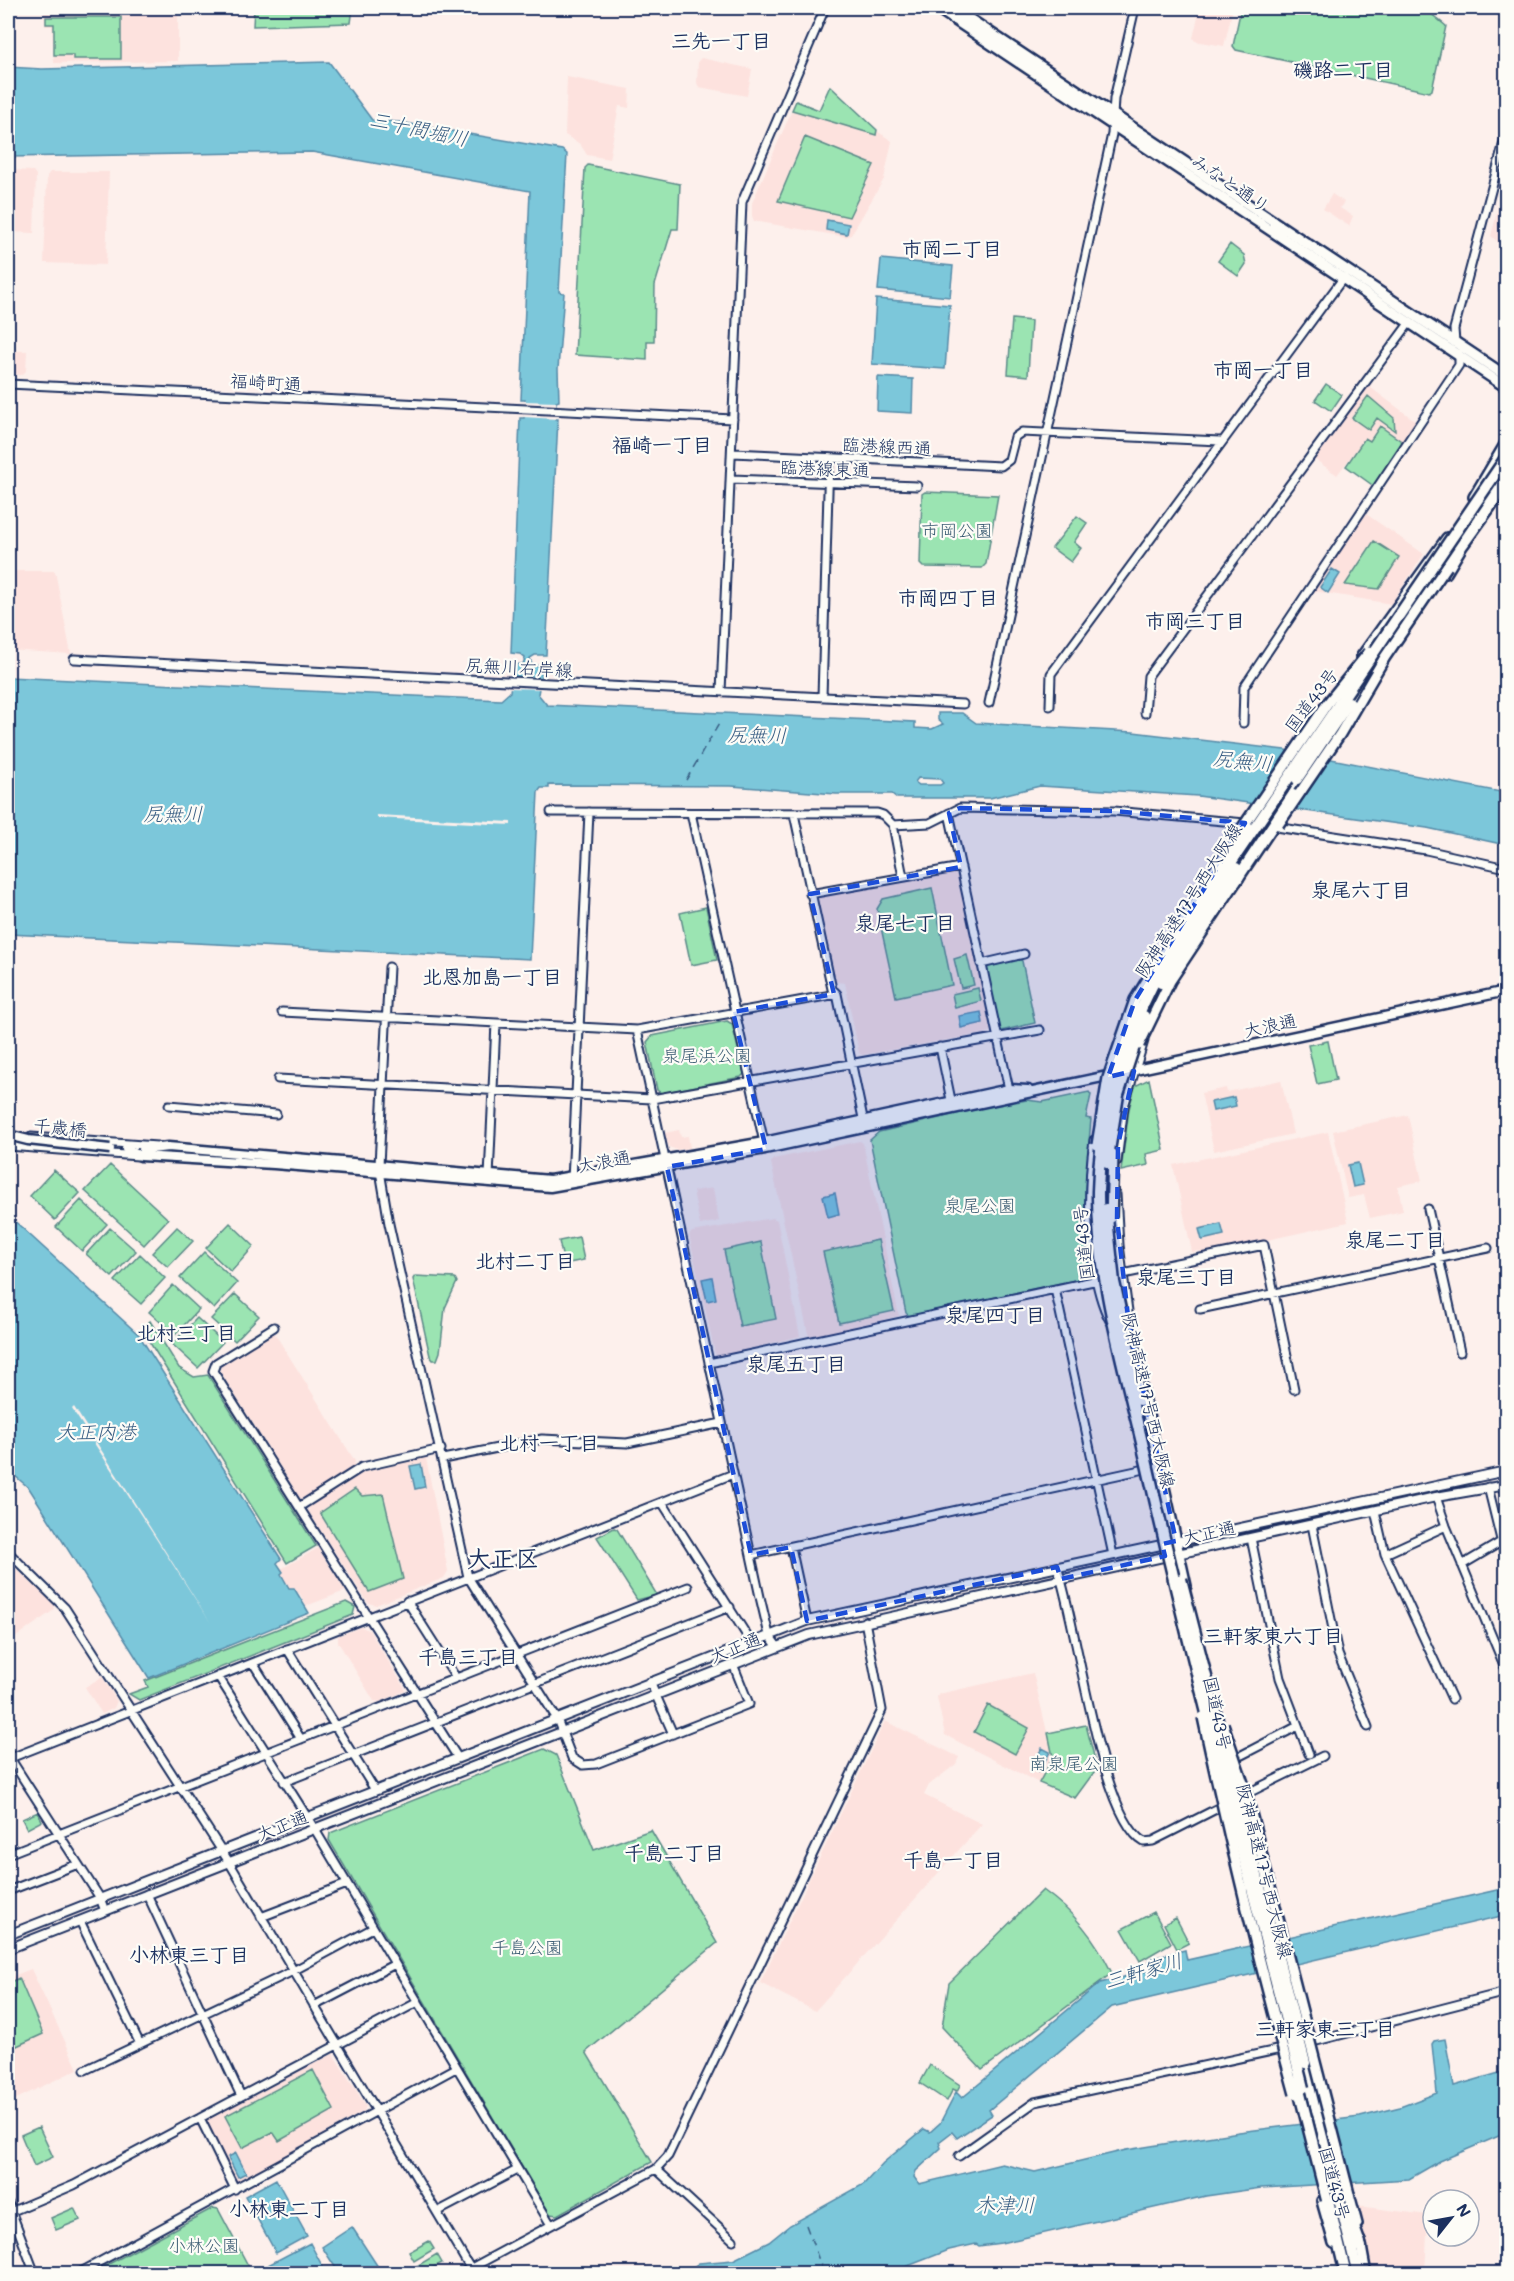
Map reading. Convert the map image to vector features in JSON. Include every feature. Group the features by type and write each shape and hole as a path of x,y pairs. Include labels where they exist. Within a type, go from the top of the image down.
{"highway":[{"name":"みなと通り","path":"937,8 1506,387"},
{"name":"みなと通り","path":"953,8 1506,376"},
{"name":"国道43号","path":"1345,2274 1322,2201 1222,1811 1202,1713 1106,1300 1097,1253 1095,1191 1099,1122 1108,1078 1135,1000 1214,872 1323,710 1371,649 1435,557 1506,443"},
{"path":"1493,478 1506,451"},
{"name":"阪神高速17号西大阪線","path":"1346,700 1506,458"},
{"name":"阪神高速17号西大阪線","path":"1315,2101 1281,1984 1181,1610 1109,1294 1100,1233 1099,1170 1110,1093 1125,1045 1145,998 1171,951 1506,474"},
{"name":"国道43号","path":"1366,2274 1349,2194 1249,1806 1216,1703 1191,1607 1121,1296 1112,1237 1110,1184 1115,1136 1125,1086 1138,1048 1162,995 1290,810 1340,734 1385,657 1506,485"},
{"path":"1303,735 1353,670 1432,555 1452,532"},
{"path":"1337,741 1464,543"},
{"path":"1214,872 1346,700"},
{"path":"1234,888 1293,795 1346,700"},
{"path":"1249,1806 1279,1944 1281,1984"},
{"path":"1222,1811 1256,1928 1281,1984"},
{"name":"阪神高速17号西大阪線","path":"1281,1984 1288,2026 1303,2088"},
{"path":"1288,2026 1300,2100 1345,2274"},
{"path":"1305,2063 1323,2110 1349,2194"},
{"path":"1303,2088 1327,2200"},
{"path":"1303,2088 1353,2274"},
{"path":"1315,2101 1361,2247"},
{"path":"1315,2101 1358,2274"}],"main road":[{"name":"大浪通","path":"864,1124 951,1100 1040,1091 1506,991"},
{"name":"大浪通","path":"126,1149 154,1150 168,1147 489,1179 572,1180 764,1145 1010,1093"},
{"name":"千歳橋","path":"10,1135 28,1140 126,1149"},
{"path":"126,1149 141,1156"},
{"name":"大浪通","path":"141,1156 379,1169"},
{"name":"大正通","path":"8,1935 807,1621 1506,1471"},
{"name":"大正通","path":"8,1949 809,1635 1436,1497 1506,1485"}],"street":[{"path":"721,692 732,479 742,202 825,8"},
{"path":"989,703 1113,125 1114,99 1135,8"},
{"path":"1244,723 1244,687 1459,365 1461,356 1454,341 1454,329 1506,135"},
{"path":"1050,706 1051,674 1220,441 1344,278"},
{"path":"1145,713 1148,676 1410,322"},
{"name":"福崎町通","path":"8,384 733,419"},
{"name":"臨港線西通","path":"733,453 1001,466 1010,460 1017,434 1046,434"},
{"path":"1046,434 1220,441"},
{"path":"822,697 829,458"},
{"name":"臨港線東通","path":"732,479 917,486"},
{"name":"尻無川右岸線","path":"74,659 963,704"},
{"path":"893,825 930,823 960,808 1114,811 1256,824 1426,850 1506,868"},
{"path":"551,812 877,813 883,815 893,825 903,877"},
{"path":"572,1180 589,812"},
{"path":"690,813 764,1145"},
{"path":"949,813 1010,1093"},
{"path":"794,814 832,989 837,994 864,1124"},
{"path":"810,894 961,867"},
{"path":"1113,1326 1104,1310 1090,1222 1090,1178 1105,1077 1133,999 1202,887"},
{"path":"1129,1325 1116,1211 1117,1162 1124,1106 1134,1071 1161,1002 1234,888"},
{"path":"981,964 1024,954"},
{"path":"389,967 379,1169 389,1224 468,1578 556,1719 572,1758 587,1766 749,1704 733,1664"},
{"path":"282,1012 637,1030 837,994"},
{"path":"489,1179 496,1023"},
{"path":"637,1030 769,1635 777,1646"},
{"path":"278,1079 652,1099 1040,1030"},
{"path":"940,1047 951,1100"},
{"path":"170,1105 276,1114"},
{"path":"141,1156 8,1146 10,1135 168,1147"},
{"path":"1428,1209 1460,1352"},
{"path":"1123,1274 1264,1245 1294,1389"},
{"path":"1200,1310 1488,1248"},
{"path":"709,1363 1098,1280"},
{"path":"1055,1289 1113,1555"},
{"path":"274,1327 216,1363 213,1371 458,1758"},
{"path":"443,1460 542,1439 627,1443 722,1423"},
{"path":"299,1507 362,1467 441,1449"},
{"path":"751,1555 1145,1469"},
{"path":"105,1911 100,1898 8,1757 131,1711 733,1474"},
{"path":"1488,1487 1503,1540 1506,1560"},
{"path":"1436,1497 1506,1670"},
{"path":"662,1502 751,1642"},
{"path":"1375,1511 1385,1554 1452,1699"},
{"path":"1312,1525 1338,1654 1368,1727"},
{"path":"1385,1554 1446,1526"},
{"path":"1251,1538 1280,1678 1309,1754"},
{"path":"1462,1564 1503,1540"},
{"path":"791,1547 807,1621"},
{"path":"8,1552 65,1608 229,1862 470,2268"},
{"path":"1057,1567 1106,1775 1131,1829 1140,1840 1153,1841 1323,1756"},
{"path":"8,1854 688,1587"},
{"path":"407,1601 456,1678"},
{"path":"284,1782 730,1607"},
{"path":"460,2274 656,2169 668,2156 709,2075 882,1710 865,1621"},
{"path":"287,1649 375,1790"},
{"path":"253,1663 302,1739"},
{"path":"219,1676 314,1828 551,2225"},
{"path":"650,1682 673,1734"},
{"path":"1236,1758 1298,1726"},
{"path":"8,1891 78,1864"},
{"path":"261,1917 347,1884"},
{"path":"147,1894 241,2096"},
{"path":"80,1921 140,2044"},
{"path":"86,2070 293,1971 373,1928"},
{"path":"314,2006 395,1964"},
{"path":"959,2156 1035,2102 1286,2048 1506,1992"},
{"path":"9,2212 58,2193 418,2002"},
{"path":"77,2274 456,2068"},
{"path":"201,2118 235,2189"},
{"path":"656,2169 733,2240"},
{"path":"437,2212 517,2170"},
{"path":"8,2203 9,2212 35,2274"}],"highlighted area":[{"path":"960,808 1114,811 1245,823 1135,1000 1108,1077 1134,1071 1118,1145 1117,1219 1129,1325 1176,1541 1162,1544 1165,1556 1061,1579 1057,1567 807,1621 791,1547 751,1555 667,1167 766,1149 733,1012 834,994 810,894 961,867 949,813"}],"shaded area":[{"path":"44,8 178,8 178,61 54,63 52,26 45,26"},
{"path":"1200,8 1233,8 1224,46 1195,41 1193,38"},
{"path":"701,58 752,69 747,96 699,87 697,83 698,61"},
{"path":"567,77 630,89 629,108 619,106 609,159 587,155 580,144 565,135"},
{"path":"792,110 876,135 877,131 892,141 884,179 851,235 846,237 754,221 752,203"},
{"path":"8,170 33,171 36,175 34,233 8,232"},
{"path":"50,172 109,172 106,265 44,263 47,176"},
{"path":"1506,178 1506,249 1491,236"},
{"path":"1332,194 1344,202 1340,208 1353,216 1349,226 1323,209"},
{"path":"8,351 27,351 26,371 22,375 8,374"},
{"path":"1367,385 1417,422 1404,443 1370,441 1366,438 1337,475 1313,458"},
{"path":"1366,514 1424,554 1391,604 1314,591"},
{"path":"8,567 9,571 55,571 71,654 8,650"},
{"path":"953,873 957,875 991,1030 988,1033 862,1055 859,1053 845,983 836,982 817,901 820,897"},
{"path":"1281,1080 1293,1134 1214,1151 1201,1093 1226,1088 1227,1092"},
{"path":"1408,1115 1422,1181 1398,1186 1403,1211 1370,1218 1364,1195 1348,1198 1333,1131"},
{"path":"679,1130 681,1137 688,1136 690,1148 677,1150 669,1147 665,1133"},
{"path":"1328,1132 1348,1222 1201,1255 1200,1251 1192,1252 1173,1165"},
{"path":"860,1141 863,1143 899,1316 811,1337 808,1334 771,1163 773,1159"},
{"path":"713,1188 719,1221 700,1225 693,1191"},
{"path":"773,1218 777,1220 800,1336 719,1357 715,1354 689,1235 692,1232"},
{"path":"270,1334 275,1334 355,1461 353,1469 304,1500 299,1497 220,1371 221,1366"},
{"path":"426,1458 448,1571 444,1578 376,1605 368,1603 308,1511 310,1506 365,1472"},
{"path":"318,1548 345,1591 306,1606 300,1594 289,1588 281,1574 281,1569"},
{"path":"8,1561 54,1605 54,1610 12,1640 8,1640"},
{"path":"361,1627 369,1630 405,1691 380,1702 374,1701 338,1642 338,1636"},
{"path":"1033,1673 1053,1757 1039,1783 945,1735 937,1697 939,1694"},
{"path":"102,1677 117,1701 114,1708 102,1714 85,1687"},
{"path":"885,1721 959,1757 956,1764 929,1785 924,1795 982,1824 815,2011 760,1983"},
{"path":"31,1969 78,2069 8,2103 8,1978"},
{"path":"333,2054 366,2106 364,2111 238,2182 235,2181 207,2122 208,2119"},
{"path":"1357,2206 1421,2214 1421,2248 1426,2248 1425,2273 1373,2273"}],"green space":[{"path":"254,8 353,8 351,23 253,26"},
{"path":"1241,8 1424,8 1446,26 1432,90 1429,92 1236,50 1233,46"},
{"path":"46,17 121,17 121,59 73,59 73,55 54,55 54,24 46,24"},
{"path":"830,86 877,130 876,135 792,110 796,101 819,110"},
{"path":"805,137 874,165 849,217 778,201"},
{"path":"588,165 680,184 678,229 672,229 655,285 654,341 647,341 647,360 575,355 585,168"},
{"path":"1230,244 1244,255 1246,264 1238,276 1218,261"},
{"path":"1012,319 1031,321 1028,376 1008,374"},
{"path":"1326,384 1342,395 1331,411 1315,400"},
{"path":"1368,396 1394,418 1395,431 1377,418 1369,430 1352,418"},
{"path":"1380,426 1404,443 1375,487 1346,466 1365,438 1370,441"},
{"name":"市岡公園","path":"925,492 998,495 986,564 982,568 923,567 920,564 922,494"},
{"path":"1077,516 1087,523 1074,542 1081,548 1071,562 1052,548"},
{"path":"1374,541 1399,557 1379,589 1345,585"},
{"path":"932,888 952,985 896,997 877,909 883,899"},
{"path":"706,907 717,960 691,965 680,913"},
{"path":"967,955 974,985 961,988 954,959"},
{"path":"1019,959 1022,961 1035,1023 1001,1031 985,968"},
{"path":"978,988 981,1001 955,1008 952,994"},
{"name":"泉尾浜公園","path":"727,1021 732,1024 744,1074 741,1077 661,1093 657,1090 647,1042 652,1036"},
{"path":"1328,1041 1336,1080 1317,1084 1308,1045"},
{"path":"1149,1079 1164,1150 1146,1154 1148,1165 1121,1171 1129,1109 1135,1086"},
{"name":"泉尾公園","path":"1089,1092 1091,1095 1086,1118 1091,1119 1085,1189 1089,1277 909,1316 906,1313 870,1140 879,1132 991,1106 1027,1100 1042,1102"},
{"path":"110,1165 168,1219 144,1245 85,1191"},
{"path":"54,1170 80,1193 55,1220 30,1196"},
{"path":"81,1200 107,1224 82,1251 56,1227"},
{"path":"230,1223 254,1246 231,1272 206,1248"},
{"path":"177,1227 193,1241 168,1267 152,1253"},
{"path":"110,1228 136,1251 112,1277 86,1254"},
{"path":"579,1237 584,1260 564,1264 559,1241"},
{"path":"878,1240 894,1311 839,1323 823,1252"},
{"path":"761,1242 776,1319 740,1326 724,1250"},
{"path":"204,1252 237,1283 214,1309 180,1278"},
{"path":"140,1254 165,1278 141,1304 115,1281"},
{"path":"415,1276 455,1278 457,1282 445,1308 437,1360 433,1360 430,1356 413,1279"},
{"path":"173,1285 199,1309 175,1335 149,1312"},
{"path":"235,1294 259,1316 235,1341 211,1319"},
{"path":"197,1318 223,1342 198,1368 172,1344"},
{"path":"150,1321 179,1368 194,1377 208,1375 316,1546 287,1563 142,1330"},
{"path":"355,1489 362,1496 383,1494 403,1579 369,1592 320,1513"},
{"path":"614,1528 617,1529 657,1595 637,1600 597,1537"},
{"path":"346,1602 355,1607 353,1615 139,1700 129,1694 148,1687 145,1681"},
{"path":"988,1705 1029,1728 1015,1754 974,1732"},
{"name":"南泉尾公園","path":"1086,1725 1097,1768 1075,1798 1039,1783 1053,1757 1048,1733"},
{"name":"千島公園","path":"544,1749 556,1755 594,1850 651,1830 717,1943 586,2052 652,2162 557,2215 550,2214 329,1840 330,1833"},
{"path":"38,1812 42,1821 27,1829 22,1819"},
{"path":"1043,1890 1083,1927 1112,1973 982,2070 942,2027 949,1983"},
{"path":"1154,1912 1171,1943 1140,1961 1122,1929"},
{"path":"1176,1918 1189,1943 1177,1949 1164,1924"},
{"path":"19,1978 43,2034 8,2050 8,1983"},
{"path":"930,2065 960,2085 957,2091 953,2089 947,2101 920,2083"},
{"path":"313,2070 334,2110 279,2141 273,2132 242,2148 225,2116"},
{"path":"39,2127 53,2157 34,2166 21,2135"},
{"path":"74,2208 80,2220 56,2230 51,2218"},
{"name":"小林公園","path":"213,2208 218,2209 252,2273 92,2273"},
{"path":"429,2241 434,2249 414,2261 409,2252"},
{"path":"437,2254 442,2263 421,2273 417,2266"}],"water":[{"name":"尻無川","path":"329,62 372,120 399,122 562,150 567,154 559,292 564,293 558,369 559,401 556,402 555,419 558,419 546,655 535,655 530,658 532,665 543,666 538,694 547,705 915,722 915,728 932,729 943,724 938,720 938,713 962,713 976,723 1133,732 1285,750 1506,793 1506,845 1427,828 1198,796 1040,786 990,798 897,798 892,794 836,794 731,786 549,785 549,788 541,788 538,792 530,959 8,934 8,677 501,700 510,692 513,665 523,664 525,658 520,654 511,653 520,418 524,418 525,400 521,400 530,191 312,152 8,157 8,67 42,69","holes":["918,778 940,779 943,783 940,785 919,785 915,782"]},
{"path":"827,220 849,224 847,234 826,230"},
{"path":"881,259 953,266 950,297 878,290"},
{"path":"876,299 950,305 945,369 872,364"},
{"path":"878,377 913,379 912,413 877,411"},
{"path":"1332,569 1340,574 1328,593 1320,587"},
{"path":"981,1012 983,1023 961,1028 959,1016"},
{"path":"1234,1097 1236,1106 1213,1111 1211,1102"},
{"path":"1358,1163 1363,1185 1353,1187 1348,1165"},
{"path":"835,1193 839,1214 828,1217 823,1196"},
{"name":"大正内港","path":"8,1215 139,1335 281,1559 277,1563 283,1572 281,1574 289,1588 294,1588 309,1613 149,1678 29,1488 8,1470"},
{"path":"1221,1224 1224,1235 1202,1240 1199,1229"},
{"path":"712,1277 716,1299 707,1301 702,1279"},
{"path":"421,1464 425,1487 415,1489 410,1466"},
{"path":"1042,1748 1050,1752 1039,1772 1031,1768"},
{"name":"木津川","path":"1506,1888 1506,1915 1112,2007 989,2110 992,2115 957,2138 952,2132 939,2142 941,2148 916,2171 914,2177 919,2184 1002,2164 1035,2172 1126,2150 1239,2132 1360,2117 1400,2107 1437,2093 1432,2044 1434,2041 1445,2039 1454,2086 1506,2071 1506,2133 1440,2161 1409,2179 1261,2188 1206,2196 1001,2243 979,2246 976,2244 949,2250 890,2273 683,2274 699,2263 733,2260 769,2242 790,2225 864,2184 883,2163 924,2129 930,2132 940,2123 956,2092 962,2098 1100,1983 1151,1970 1149,1959 1185,1950 1187,1960"},
{"path":"236,2153 246,2173 238,2177 228,2157"},
{"path":"276,2179 307,2236 276,2253 245,2196"},
{"path":"352,2227 382,2273 339,2273 322,2247"},
{"path":"310,2243 326,2273 272,2273 268,2265"}],"pier":[{"path":"524,401 556,402 556,419 523,417"},
{"path":"509,676 544,677 541,689 508,688"},
{"path":"377,815 511,822 511,825 377,818"},
{"path":"74,1407 212,1625 72,1409"}],"ferry route":[{"path":"686,780 720,722"},
{"path":"806,2225 824,2274"}],"district":[{"name":"三先一丁目","path":"721,40"},
{"name":"磯路二丁目","path":"1343,69"},
{"name":"市岡二丁目","path":"952,248"},
{"name":"市岡一丁目","path":"1263,369"},
{"name":"福崎一丁目","path":"662,444"},
{"name":"市岡四丁目","path":"948,597"},
{"name":"市岡三丁目","path":"1195,620"},
{"name":"泉尾六丁目","path":"1361,889"},
{"name":"泉尾七丁目","path":"905,922"},
{"name":"北恩加島一丁目","path":"492,976"},
{"name":"泉尾二丁目","path":"1395,1239"},
{"name":"北村二丁目","path":"525,1260"},
{"name":"泉尾三丁目","path":"1186,1276"},
{"name":"泉尾四丁目","path":"995,1314"},
{"name":"北村三丁目","path":"186,1332"},
{"name":"泉尾五丁目","path":"796,1363"},
{"name":"北村一丁目","path":"549,1442"},
{"name":"大正区","path":"503,1557"},
{"name":"三軒家東六丁目","path":"1273,1635"},
{"name":"千島三丁目","path":"468,1656"},
{"name":"千島二丁目","path":"674,1852"},
{"name":"千島一丁目","path":"953,1859"},
{"name":"小林東三丁目","path":"189,1954"},
{"name":"三軒家東三丁目","path":"1325,2028"},
{"name":"小林東二丁目","path":"289,2208"}],"water label":[{"name":"三十間堀川","path":"419,128"},
{"name":"三軒家川","path":"1143,1970"}]}
